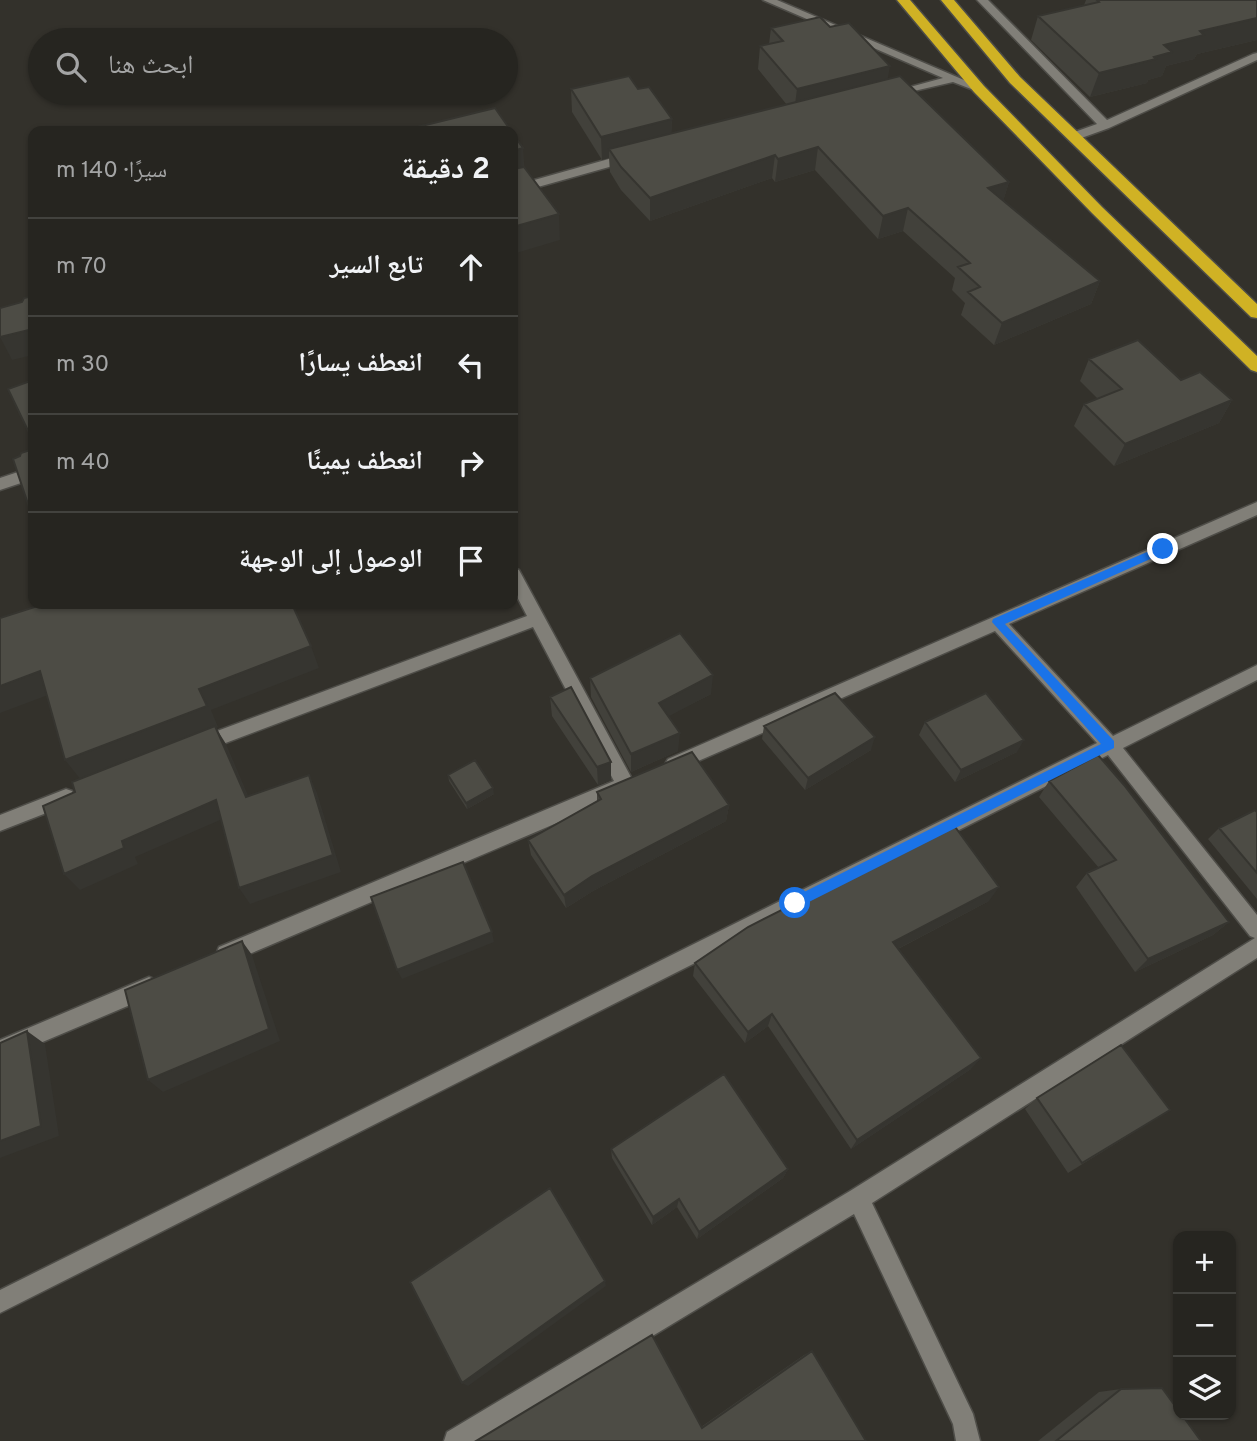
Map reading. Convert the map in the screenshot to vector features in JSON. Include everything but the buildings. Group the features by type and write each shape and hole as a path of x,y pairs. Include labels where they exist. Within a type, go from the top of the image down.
{"highway":[{"path":"903,0 979,89 1097,210 1257,366"},
{"path":"947,0 1015,79 1257,313"}],"street":[{"path":"768,0 979,89"},
{"path":"982,0 1105,125"},
{"path":"1073,137 1257,56"},
{"path":"883,97 953,79"},
{"path":"518,189 639,154"},
{"path":"0,484 28,475"},
{"path":"663,769 1257,508"},
{"path":"204,964 632,782 518,583"},
{"path":"182,751 537,619"},
{"path":"997,622 1110,745 1257,930"},
{"path":"0,1302 1257,671"},
{"path":"0,823 78,792"},
{"path":"456,1441 858,1199 1257,947"},
{"path":"0,1051 166,980"},
{"path":"858,1199 965,1422 968,1441"}],"route":[{"path":"795,903 1110,745 997,622 1163,549"}]}
